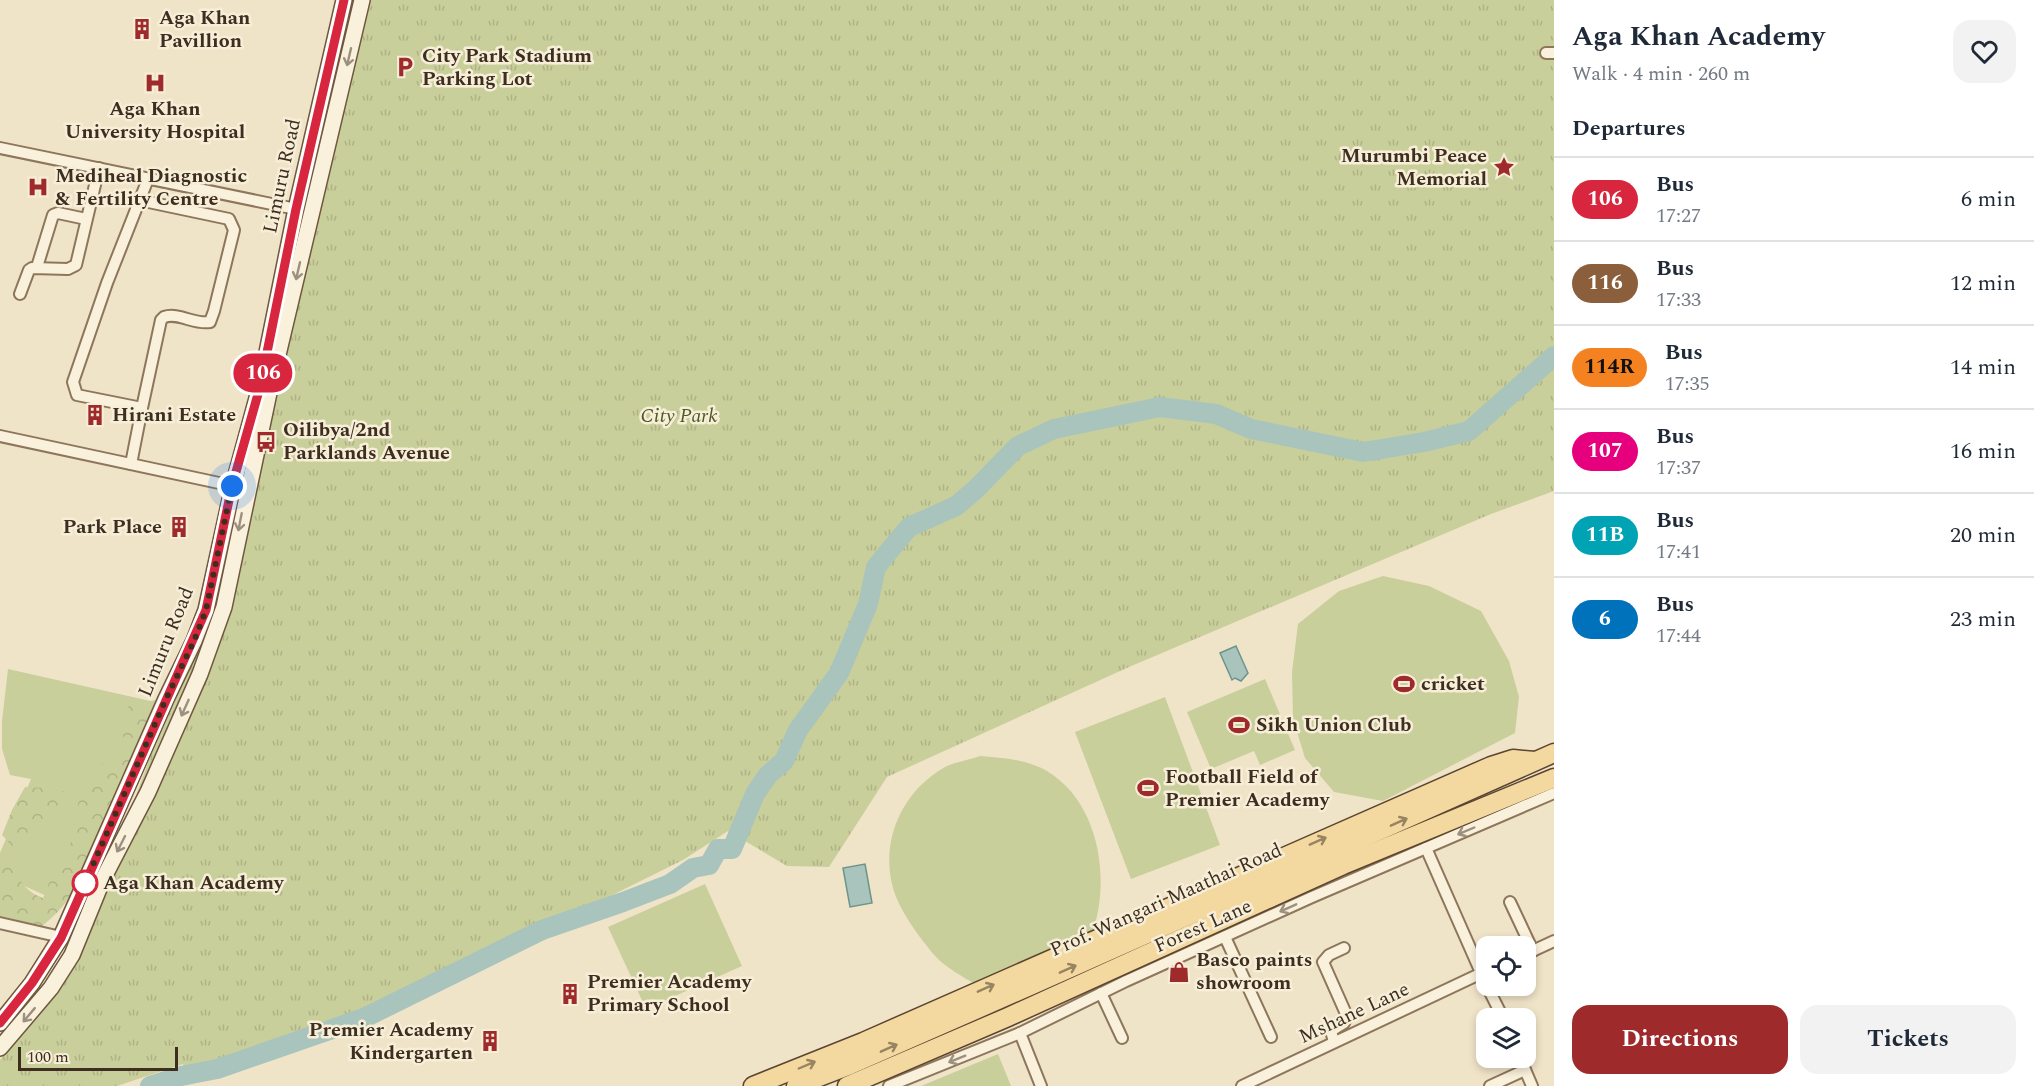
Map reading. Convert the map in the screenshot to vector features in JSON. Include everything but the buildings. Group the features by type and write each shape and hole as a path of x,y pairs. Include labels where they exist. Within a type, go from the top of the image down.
{"main road":[{"name":"Limuru Road","path":"0,1023 32,983 61,938 206,610 232,486 260,387 296,209 344,0"},
{"name":"Limuru Road","path":"0,1048 51,988 72,955 103,879 148,792 200,674 224,607 244,504 362,0"},
{"path":"296,209 312,214"},
{"name":"Prof. Wangari Maathai Road","path":"796,1086 850,1065 1019,991 1554,753"},
{"path":"753,1086 863,1042 1491,766 1513,759 1535,762"},
{"path":"1493,803 1554,771"},
{"name":"Prof. Wangari Maathai Road","path":"847,1086 1008,1017 1344,865 1554,778"}],"street":[{"path":"0,148 296,209"},
{"path":"20,294 29,270 37,267 68,269 76,265 99,168"},
{"path":"142,408 77,395 73,381 107,283 148,179"},
{"path":"131,464 161,320 172,315 203,323 210,322 234,230 229,219 139,200"},
{"path":"37,267 54,215 58,213 86,219"},
{"path":"0,436 232,486"},
{"name":"Forest Lane","path":"889,1086 1020,1033 1101,993 1225,937 1554,793"},
{"path":"1426,848 1476,958"},
{"path":"1510,902 1523,936"},
{"path":"0,923 61,938"},
{"path":"1225,937 1270,1037"},
{"path":"1536,949 1554,941"},
{"path":"1334,1042 1331,1031 1344,1023 1347,1016 1323,962 1329,955 1344,948"},
{"name":"Mshane Lane","path":"1242,1086 1334,1042 1476,982"},
{"path":"1101,993 1122,1038"},
{"path":"1020,1033 1041,1086"},
{"path":"1490,1086 1525,1070 1532,1086"}],"green space":[{"name":"City Park","path":"350,0 1554,0 1554,491 1491,514 1129,667 887,777 829,867 787,866 728,831 683,860 364,1018 185,1073 183,1064 117,1086 0,1086 0,1060 43,1001 105,881 193,639"},
{"name":"cricket","path":"1383,576 1429,586 1481,611 1509,661 1519,697 1515,733 1383,801 1334,792 1305,758 1293,719 1292,672 1298,624 1339,591"},
{"path":"8,669 155,702 62,903 0,875 0,853 31,779 10,775 2,749 2,721"},
{"name":"Sikh Union Club","path":"1265,679 1295,750 1260,765 1254,751 1211,769 1187,712"},
{"name":"Football Field of Premier Academy","path":"1165,697 1220,845 1131,879 1075,732"},
{"path":"156,700 141,740 75,886 65,903 41,927 0,916 0,855 28,890 43,898 72,839 79,799 94,770 116,755 125,740 117,725 129,706"},
{"path":"980,756 1031,764 1047,771 1065,785 1079,802 1090,822 1100,867 1100,890 1098,913 1092,934 975,984 941,962 917,933 899,903 892,884 889,866 893,832 899,816 918,788 945,767"},
{"path":"25,787 46,788 56,794 70,789 70,811 52,812 48,820 14,848 2,835"},
{"path":"705,884 742,966 646,1009 608,927"},
{"path":"998,1054 1011,1086 921,1086"}],"water":[{"path":"1236,646 1248,673 1241,681 1235,678 1232,680 1220,653"},
{"path":"865,864 872,903 850,907 843,868"}],"waterway":[{"path":"150,1086 181,1076 217,1069 364,1018 542,930 670,884 693,868 709,865 718,849 732,849 755,794 768,775 784,761 798,730 839,673 868,604 876,567 909,527 956,506 1018,446 1054,429 1160,407 1216,414 1251,429 1363,452 1424,442 1469,431 1554,356"}],"bus line":[{"name":"106","path":"0,1023 32,983 61,938 206,610 232,486 260,387 296,209 344,0"}],"place":[{"name":"Aga Khan Pavillion","path":"142,29"},
{"name":"City Park Stadium Parking Lot","path":"405,67"},
{"name":"Aga Khan University Hospital","path":"155,83"},
{"name":"Murumbi Peace Memorial","path":"1504,167"},
{"name":"Mediheal Diagnostic & Fertility Centre","path":"38,187"},
{"name":"Hirani Estate","path":"95,415"},
{"name":"Oilibya/2nd Parklands Avenue","path":"266,442"},
{"name":"Park Place","path":"179,527"},
{"name":"cricket","path":"1404,684"},
{"name":"Sikh Union Club","path":"1239,725"},
{"name":"Football Field of Premier Academy","path":"1148,788"},
{"name":"Aga Khan Academy","path":"85,883"},
{"name":"Basco paints showroom","path":"1179,972"},
{"name":"Premier Academy Primary School","path":"570,994"},
{"name":"Premier Academy Kindergarten","path":"490,1041"}],"route":[{"path":"85,883 206,610 232,486"}]}
